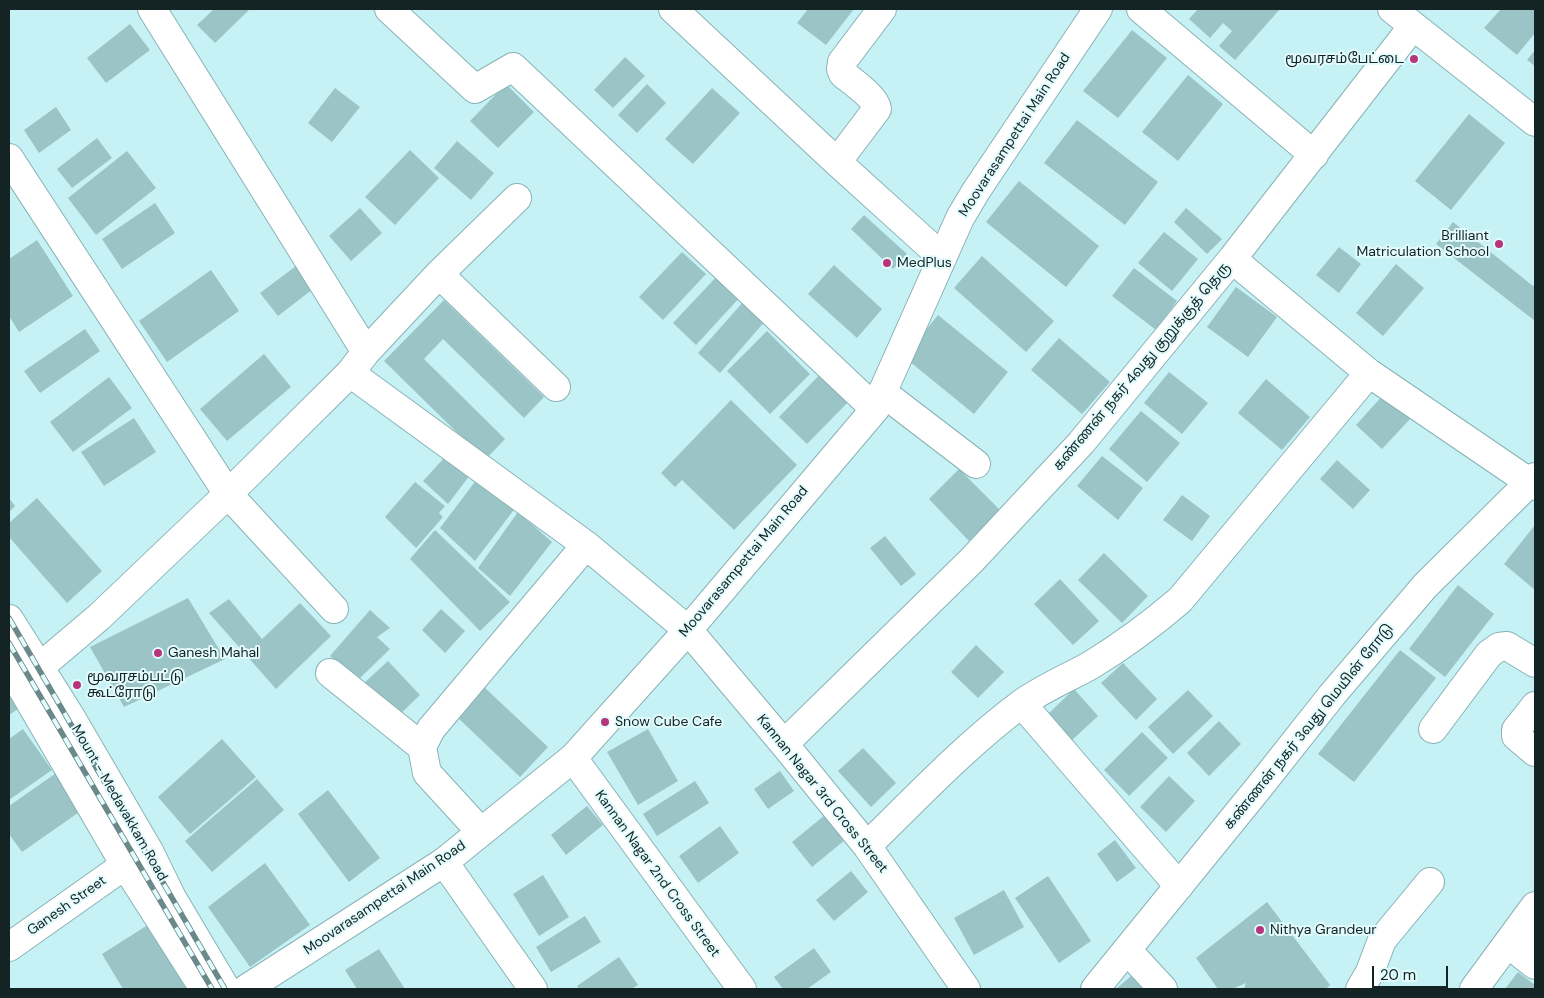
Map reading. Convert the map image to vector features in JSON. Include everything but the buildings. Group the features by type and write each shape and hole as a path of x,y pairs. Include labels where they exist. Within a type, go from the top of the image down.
{"street":[{"path":"152,9 366,352"},
{"path":"389,9 475,90 513,67 879,401 976,464"},
{"path":"673,9 942,257"},
{"path":"837,162 877,109 877,104 873,99 843,74 840,69 842,62 882,9"},
{"name":"Moovarasampettai Main Road","path":"246,989 444,862 482,832 573,758 688,630 879,401 960,218 976,191 1098,9"},
{"path":"1141,9 1314,155"},
{"path":"1392,9 1535,122"},
{"path":"1232,259 1413,26"},
{"path":"9,158 228,494 334,609"},
{"path":"23,672 99,617 228,494 350,374 366,352 439,274 518,198"},
{"name":"கண்ணன் நகர் 4வது குறுக்குத் தெரு","path":"784,744 972,560 1081,443 1232,259 1369,373 1534,482"},
{"path":"439,274 556,387"},
{"path":"867,846 954,759 1022,704 1054,683 1090,665 1134,637 1180,600 1369,373"},
{"name":"Kannan Nagar 3rd Cross Street","path":"350,374 586,545 688,630 867,846 966,989"},
{"name":"கண்ணன் நகர் 3வது மெயின் ரோடு","path":"1095,989 1332,695 1425,586 1534,482"},
{"path":"482,832 427,773 422,747 431,729 586,545"},
{"name":"Mount - Medavakkam Road","path":"9,619 23,672 125,865 204,989"},
{"path":"1433,729 1489,654 1499,647 1507,646 1535,663"},
{"name":"Mount - Medavakkam Road","path":"23,672 149,851 172,898 226,989"},
{"path":"330,673 422,747"},
{"path":"1022,704 1179,886"},
{"path":"1535,706 1516,730 1516,736 1535,752"},
{"name":"Kannan Nagar 2nd Cross Street","path":"573,758 742,989"},
{"path":"444,862 533,989"},
{"name":"Ganesh Street","path":"9,947 125,865"},
{"path":"1360,989 1370,972 1382,940 1430,882"},
{"path":"1474,989 1535,906"},
{"path":"1127,950 1163,989"}],"railway":[{"path":"9,618 225,989"},
{"path":"9,643 212,989"}],"place":[{"name":"மூவரசம்பேட்டை","path":"1414,59"},
{"name":"Brilliant Matriculation School","path":"1499,244"},
{"name":"MedPlus","path":"887,263"},
{"name":"Ganesh Mahal","path":"158,653"},
{"name":"மூவரசம்பட்டு கூட்ரோடு","path":"77,685"},
{"name":"Snow Cube Cafe","path":"605,722"},
{"name":"Nithya Grandeur","path":"1260,930"}]}
